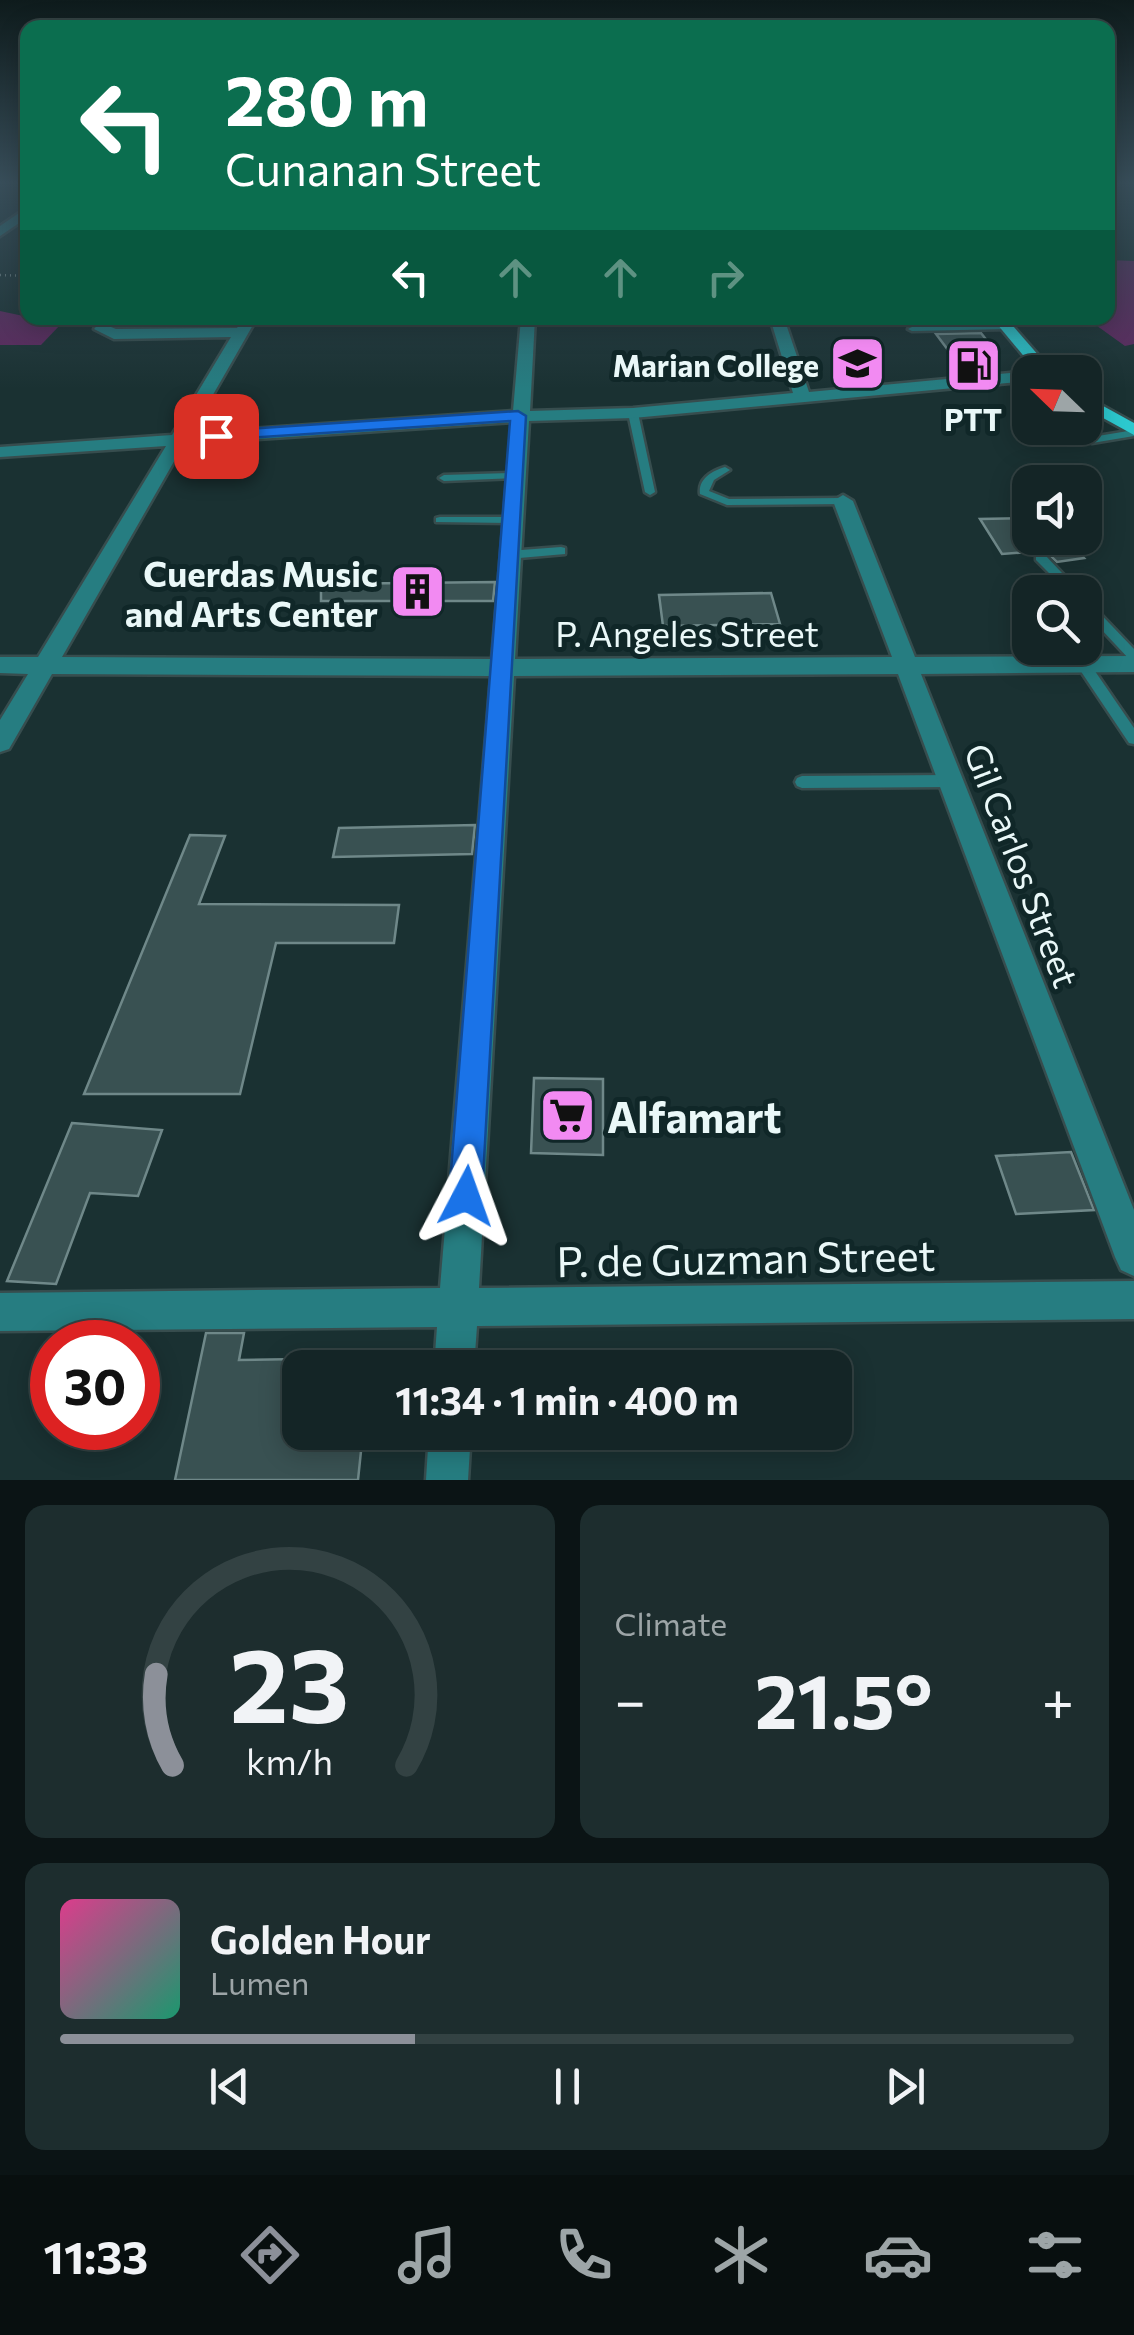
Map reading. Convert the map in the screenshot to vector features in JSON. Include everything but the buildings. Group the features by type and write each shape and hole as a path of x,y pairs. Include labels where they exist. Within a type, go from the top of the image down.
{"main road":[{"path":"1005,325 1030,355"},
{"path":"1102,412 1134,432"}],"street":[{"path":"105,325 102,329 114,334 245,325"},
{"path":"0,742 245,325"},
{"path":"455,1350 508,555 527,325"},
{"path":"779,325 803,397"},
{"path":"0,452 518,416 633,413 1012,378"},
{"name":"Gil Carlos Street","path":"843,501 903,666 952,781 1134,1257"},
{"name":"P. Angeles Street","path":"1102,663 1134,661"},
{"name":"P. Angeles Street","path":"0,664 502,668 1012,665"},
{"name":"P. de Guzman Street","path":"0,1312 1134,1300"},
{"path":"447,1480 449,1450"}],"lane":[{"path":"912,329 963,325"},
{"path":"633,413 650,492"},
{"path":"1102,438 1134,432"},
{"path":"725,470 715,474 704,492 728,502 843,501"},
{"path":"444,478 514,476"},
{"path":"440,520 511,520"},
{"path":"508,555 560,552"},
{"path":"1040,556 1058,575"},
{"path":"1102,624 1134,661"},
{"path":"1084,665 1134,738"},
{"path":"802,782 952,781"}],"shaded area":[{"path":"1115,260 1134,261 1134,344 1125,346 1096,325 1115,325"},
{"path":"0,311 20,315 20,325 60,325 41,345 0,345"}],"place":[{"name":"Marian College","path":"858,364"},
{"name":"PTT","path":"973,365"},
{"name":"Cuerdas Music and Arts Center","path":"417,592"},
{"name":"Alfamart","path":"568,1116"}],"route":[{"path":"216,436 518,416 466,1196"}]}
